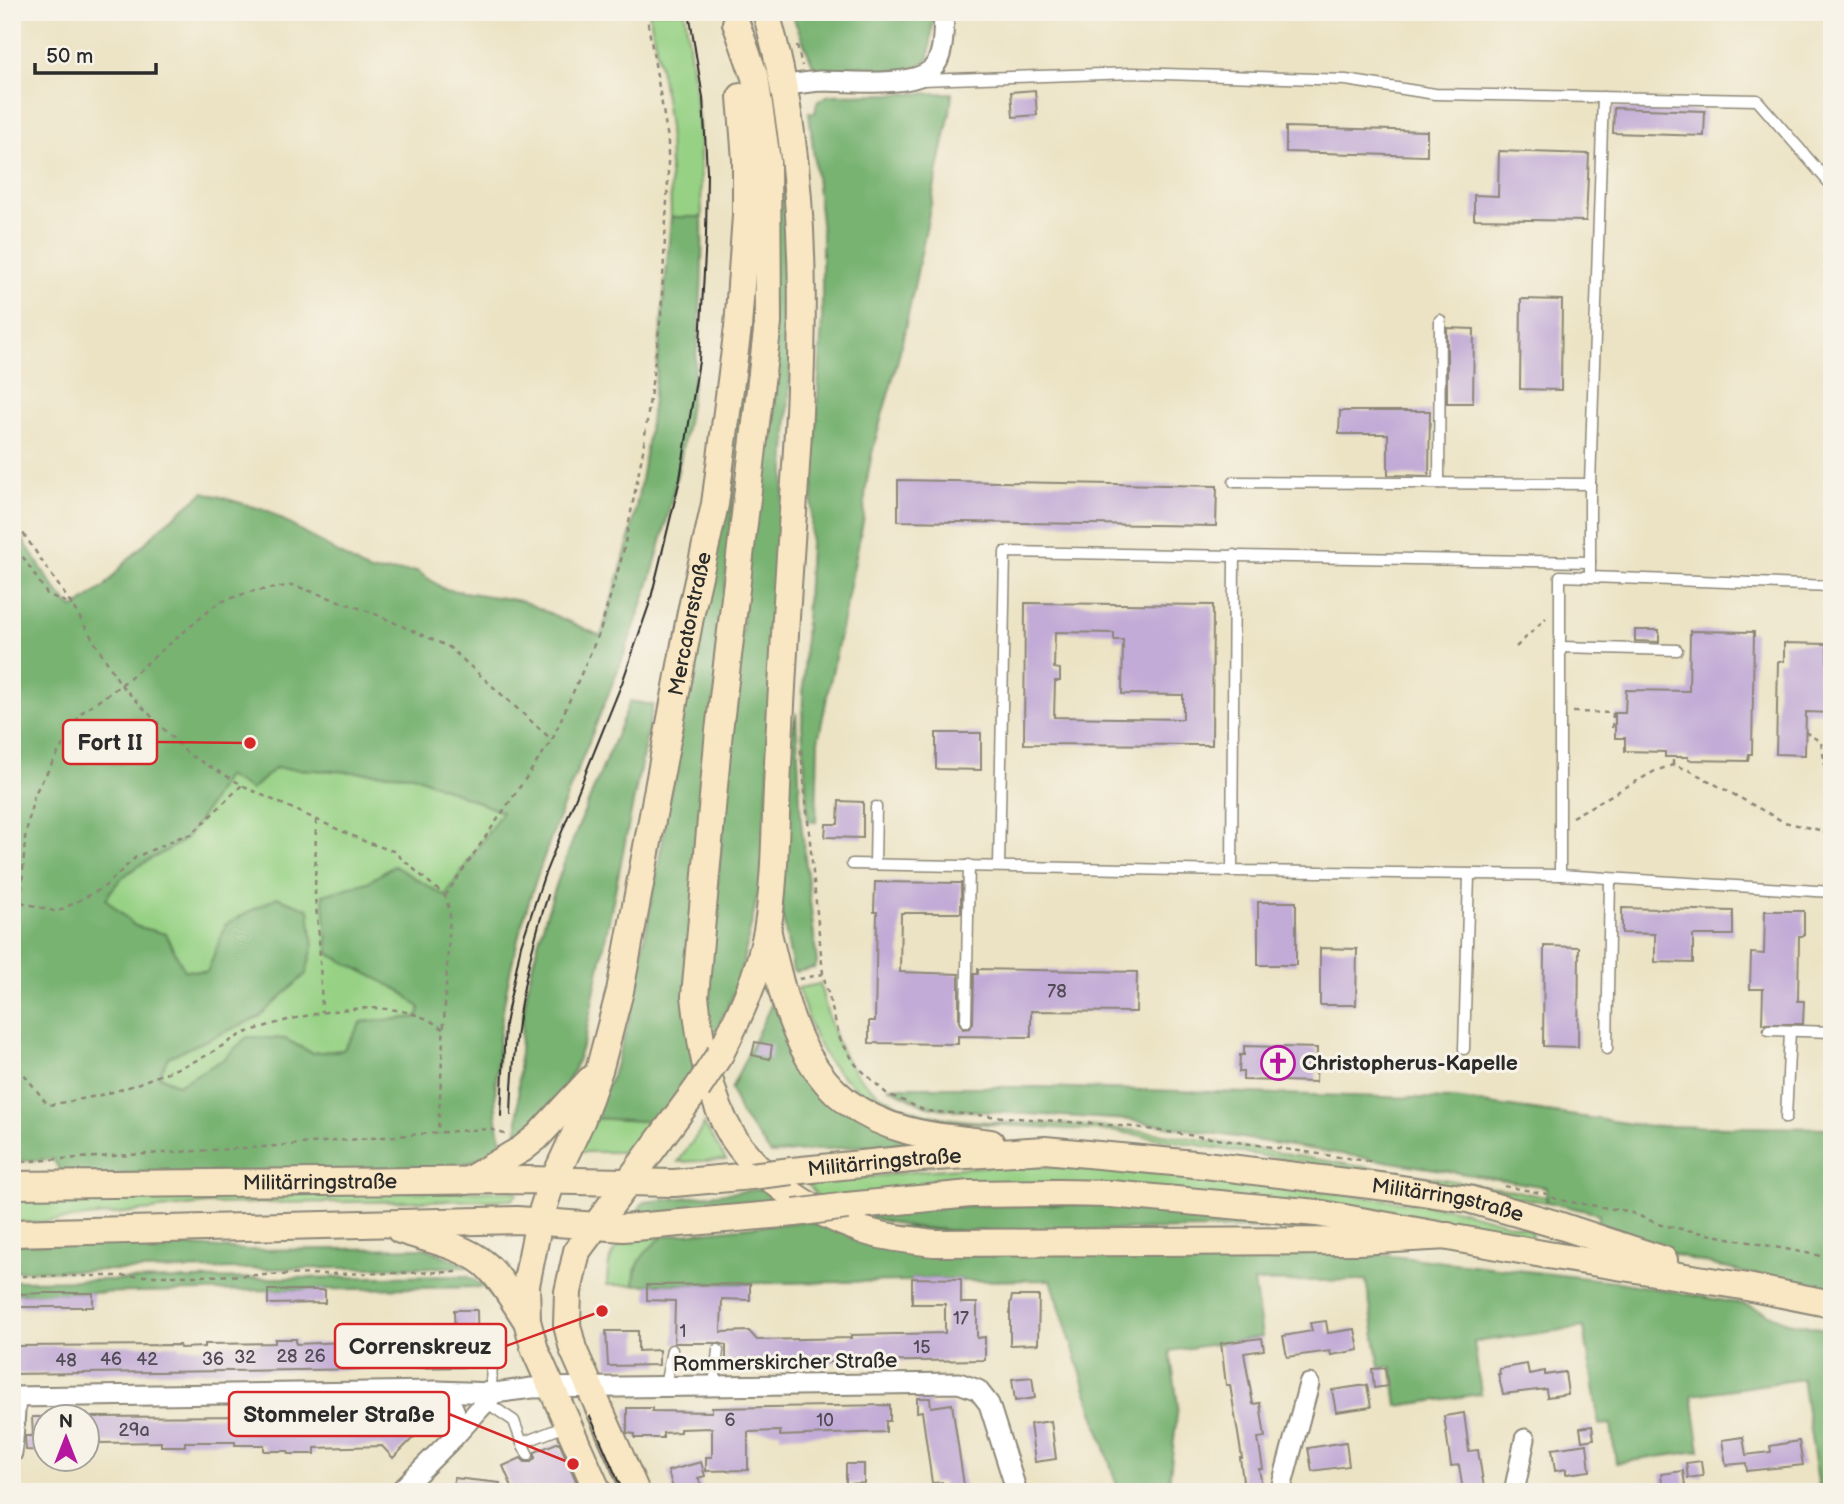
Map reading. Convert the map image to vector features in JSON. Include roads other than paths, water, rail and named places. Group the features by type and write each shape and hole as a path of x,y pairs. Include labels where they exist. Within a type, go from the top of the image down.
{"main road":[{"path":"596,1491 535,1350 527,1321 526,1285 532,1250 554,1208 631,1180 720,1054 748,996 767,930 775,842 803,299 802,235 796,160 783,85 766,12"},
{"path":"735,17 755,77 766,161 768,323 719,732 695,996 711,1088 726,1123 760,1168 793,1196 866,1231 899,1239 934,1243 1043,1243 1358,1241 1448,1236"},
{"name":"Mercatorstraße","path":"554,1208 600,1068 620,991 689,625 715,504 738,327 746,216 746,160 735,17"},
{"path":"767,930 787,1004 804,1052 836,1095 879,1122 909,1131 1045,1150"},
{"path":"465,1182 522,1149 537,1137 600,1068"},
{"name":"Militärringstraße","path":"12,1233 381,1223 554,1208 631,1180 751,1176 921,1158 1045,1150 1205,1165 1468,1199 1555,1224 1742,1286"},
{"name":"Militärringstraße","path":"12,1185 465,1182 623,1228 970,1194 1111,1194 1317,1213 1832,1304"},
{"path":"554,1208 578,1251 568,1292 567,1325 573,1349 636,1492"},
{"path":"381,1223 468,1253 486,1265 527,1321"},
{"path":"1548,1255 1555,1224"}],"street":[{"path":"783,85 904,80 922,76 933,68 938,59 944,12"},
{"name":"Rommerskircher Straße","path":"14,1397 437,1391 490,1396 552,1388 959,1383 978,1390 989,1404 1017,1492"},
{"path":"1280,1492 1308,1384"},
{"path":"437,1391 449,1399 455,1408 456,1426 453,1438"},
{"path":"400,1492 490,1396"},
{"path":"12,1453 14,1397"},
{"path":"1514,1492 1525,1439"}],"lane":[{"path":"904,80 1133,73 1346,80 1435,94 1757,100 1832,186"},
{"path":"1590,577 1590,484 1602,97"},
{"path":"1438,483 1440,320"},
{"path":"1234,482 1590,484"},
{"path":"999,866 1005,552 1590,562"},
{"path":"1232,871 1234,555"},
{"path":"1560,875 1560,576 1832,586"},
{"path":"1560,648 1677,650"},
{"path":"875,864 876,807"},
{"path":"852,864 1560,875 1832,892"},
{"path":"966,1022 969,865"},
{"path":"1464,1049 1469,875"},
{"path":"1607,1049 1610,879"},
{"path":"1769,1030 1832,1032"},
{"path":"1786,1118 1790,1031"},
{"path":"488,1330 492,1354 490,1396 514,1421 528,1455"},
{"path":"665,1386 672,1350"},
{"path":"714,1386 718,1350"},
{"path":"522,1443 568,1425"}],"tram line":[{"path":"501,1116 505,1024 521,945 544,876 622,683 650,602 680,479 699,361 706,236 707,171 703,98 689,12"},
{"path":"511,1115 514,1058 521,1004 532,950 548,895"},
{"path":"590,1416 623,1492"}],"place":[{"name":"Fort II","path":"250,743"},
{"name":"Christopherus-Kapelle","path":"1278,1063"},
{"name":"Correnskreuz","path":"602,1311"},
{"name":"Stommeler Straße","path":"573,1464"}]}
